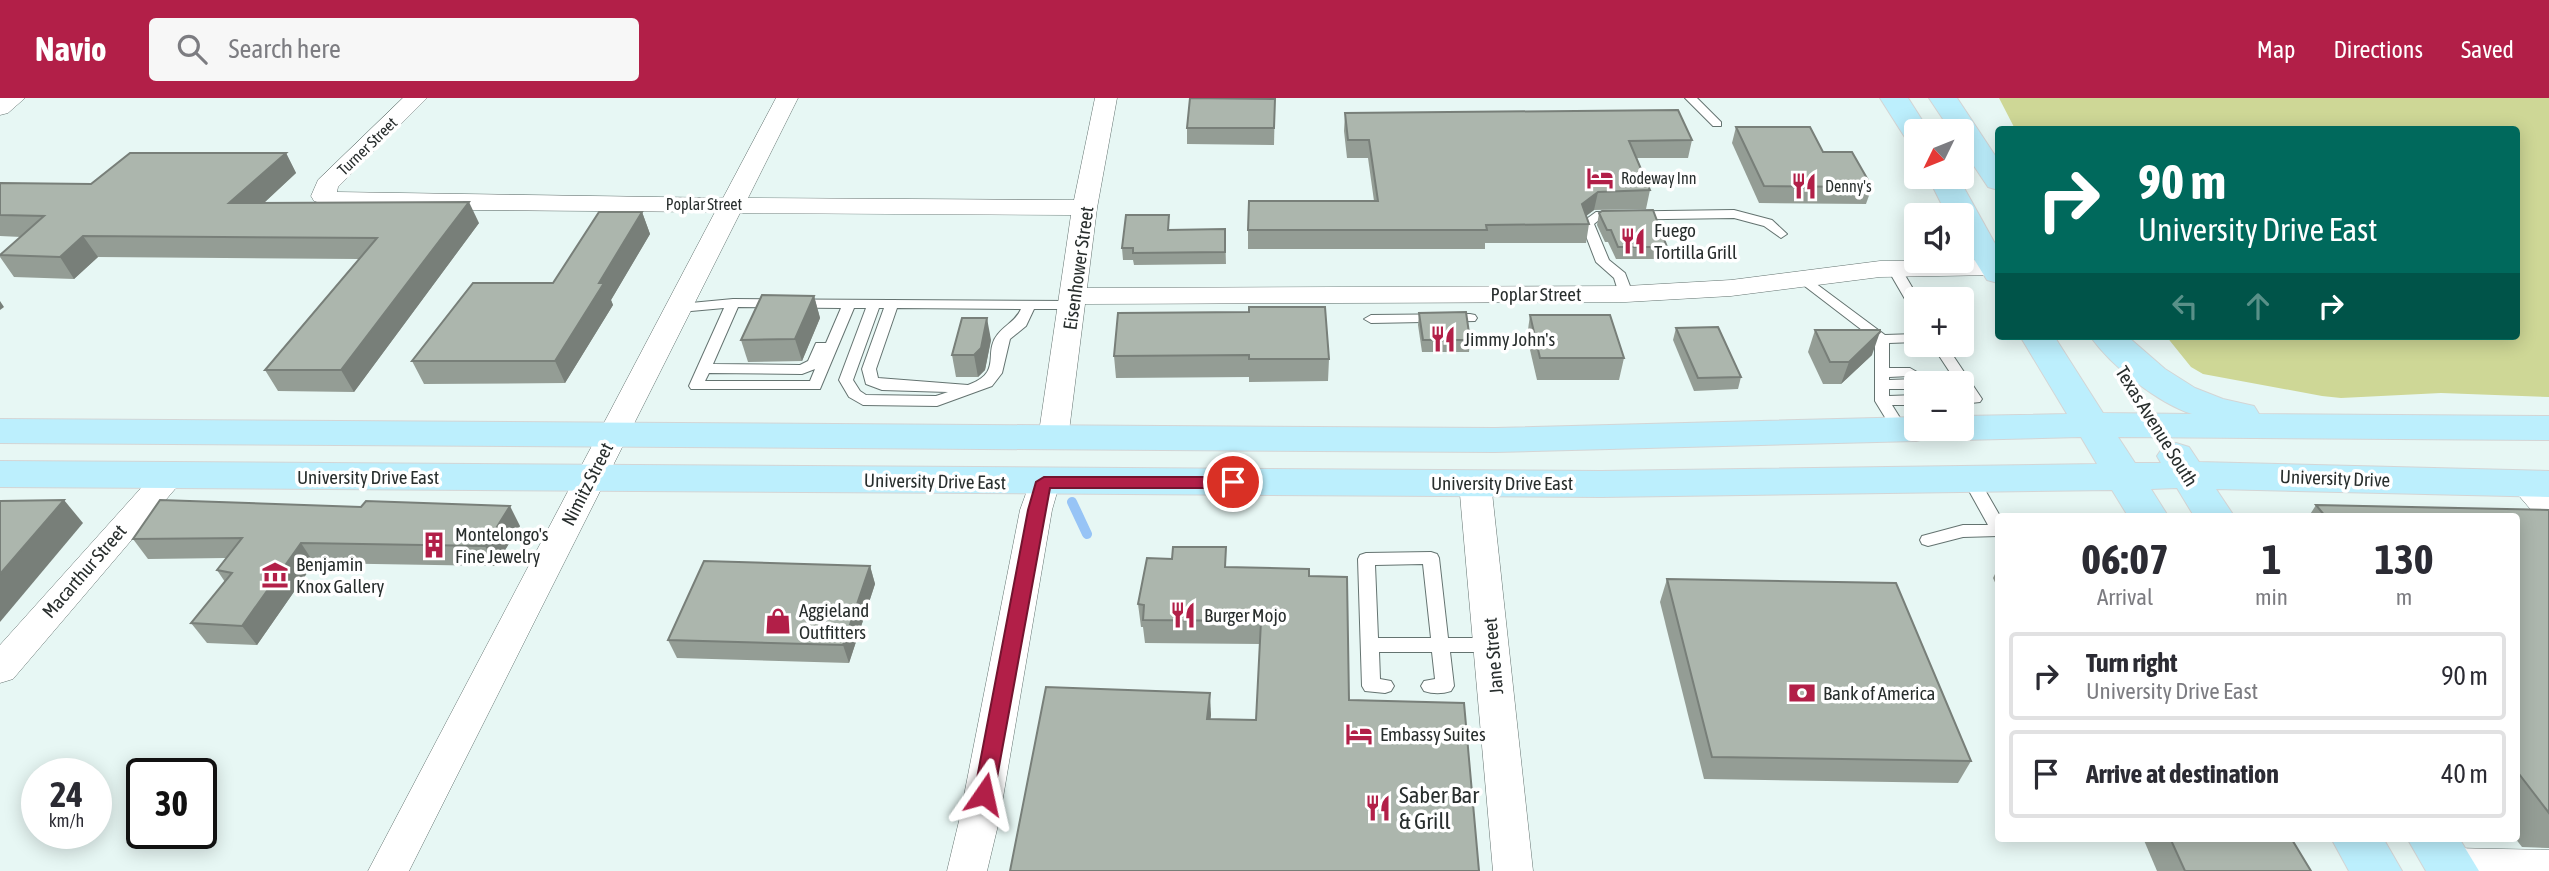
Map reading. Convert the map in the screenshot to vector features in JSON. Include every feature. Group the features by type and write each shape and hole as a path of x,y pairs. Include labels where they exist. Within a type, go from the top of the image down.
{"main road":[{"path":"1895,98 1908,119"},
{"path":"1943,98 1995,176"},
{"path":"1949,189 1964,219 1995,267"},
{"path":"2039,340 2146,513"},
{"name":"Texas Avenue South","path":"2103,340 2212,513"},
{"path":"2111,340 2164,387 2198,404 2227,412 2340,428"},
{"path":"0,431 1495,440 1896,403"},
{"path":"1974,428 2091,425 2549,429"},
{"path":"0,463 22,457 91,456 149,433"},
{"name":"University Drive East","path":"0,474 1726,484 2121,475"},
{"name":"University Drive","path":"2121,475 2186,475 2541,492"},
{"path":"2359,842 2377,871"}],"street":[{"path":"0,108 14,98"},
{"name":"Turner Street","path":"323,197 327,185 415,98"},
{"name":"Nimitz Street","path":"388,871 787,98"},
{"name":"Eisenhower Street","path":"1053,439 1085,208 1106,98"},
{"path":"1883,98 1895,98"},
{"name":"Poplar Street","path":"323,197 340,202 1085,208"},
{"name":"Poplar Street","path":"1074,300 1626,294 1720,289 1894,268 1995,270"},
{"name":"Macarthur Street","path":"0,669 170,475"},
{"path":"967,871 979,821 1036,510 1044,482"},
{"name":"Jane Street","path":"1475,482 1513,871"},
{"path":"2445,858 2549,868"}],"lane":[{"path":"1691,98 1717,124"},
{"path":"1626,294 1620,276 1603,262 1587,223 1595,216 1734,214 1768,223 1780,234"},
{"path":"1894,268 1905,287"},
{"path":"1803,278 1882,338 1904,338"},
{"path":"680,308 733,303 1029,305 1074,300"},
{"path":"733,303 696,386 815,386 844,304"},
{"path":"704,368 802,370 814,364 844,304"},
{"path":"874,304 846,380 854,394 863,400 937,401 987,383 995,373 1003,337 1021,323 1029,305"},
{"path":"892,304 869,369 871,380 882,385 977,388"},
{"path":"1371,319 1470,318"},
{"path":"1882,338 1896,403"},
{"path":"1971,480 1995,524"},
{"path":"1928,540 1963,531 1995,529"},
{"path":"1385,686 1371,686 1366,559 1431,558 1444,686 1430,686"},
{"path":"1369,645 1492,645"}],"green space":[{"path":"1999,98 2549,98 2549,397 2441,393 2341,398 2322,396 2203,374 2191,367 2169,340 2520,340 2520,126 2013,126"}],"building":[{"path":"1190,98 1275,99 1274,128 1187,128"},
{"path":"1678,110 1692,140 1629,141 1650,190 1598,192 1582,204 1589,224 1486,225 1487,230 1248,230 1249,201 1378,201 1369,140 1348,140 1345,113"},
{"path":"1736,127 1810,127 1823,152 1852,152 1872,187 1764,186"},
{"path":"130,153 286,153 229,203 469,202 341,370 265,370 377,238 83,236 60,257 0,255 44,216 0,215 0,183 91,184"},
{"path":"1653,210 1667,247 1618,247 1611,230 1607,230 1599,213 1602,211"},
{"path":"599,212 642,212 599,283 604,283 555,361 412,361 473,283 553,283"},
{"path":"1126,215 1169,215 1168,230 1225,229 1225,252 1133,253 1133,248 1122,248"},
{"path":"762,295 814,296 795,339 741,340"},
{"path":"1249,307 1325,307 1329,359 1249,359 1249,355 1114,356 1118,313 1249,312"},
{"path":"1466,312 1470,340 1423,340 1419,313"},
{"path":"1530,315 1610,315 1624,358 1540,358"},
{"path":"962,318 987,318 981,348 974,355 952,355"},
{"path":"1718,327 1741,377 1698,378 1676,328"},
{"path":"1815,330 1880,332 1849,362 1830,362"},
{"path":"64,500 0,574 0,501"},
{"path":"160,500 361,507 366,501 510,506 485,546 301,543 242,626 191,623 232,573 217,570 242,538 133,539"},
{"path":"2316,505 2549,510 2549,813 2520,775 2520,513 2323,513"},
{"path":"1173,547 1226,547 1225,567 1309,569 1309,576 1347,577 1349,700 1464,703 1479,871 1010,871 1046,687 1210,693 1207,719 1256,720 1261,621 1143,620 1144,605 1138,604 1147,558 1172,559"},
{"name":"Aggieland Outfitters","path":"704,561 870,566 843,645 668,640"},
{"name":"Bank of America","path":"1667,579 1896,583 1971,761 1712,757"},
{"path":"2172,842 2293,842 2311,871 2185,871"}],"waterway":[{"path":"1072,502 1087,534"}],"place":[{"name":"Rodeway Inn","path":"1600,178"},
{"name":"Denny's","path":"1804,186"},
{"name":"Fuego Tortilla Grill","path":"1633,241"},
{"name":"Jimmy John's","path":"1443,339"},
{"name":"Montelongo's Fine Jewelry","path":"434,545"},
{"name":"Benjamin Knox Gallery","path":"275,575"},
{"name":"Burger Mojo","path":"1183,615"},
{"name":"Aggieland Outfitters","path":"778,621"},
{"name":"Bank of America","path":"1802,693"},
{"name":"Embassy Suites","path":"1359,734"},
{"name":"Saber Bar & Grill","path":"1378,808"}],"route":[{"path":"984,794 1036,510 1044,482 1233,482"}]}
